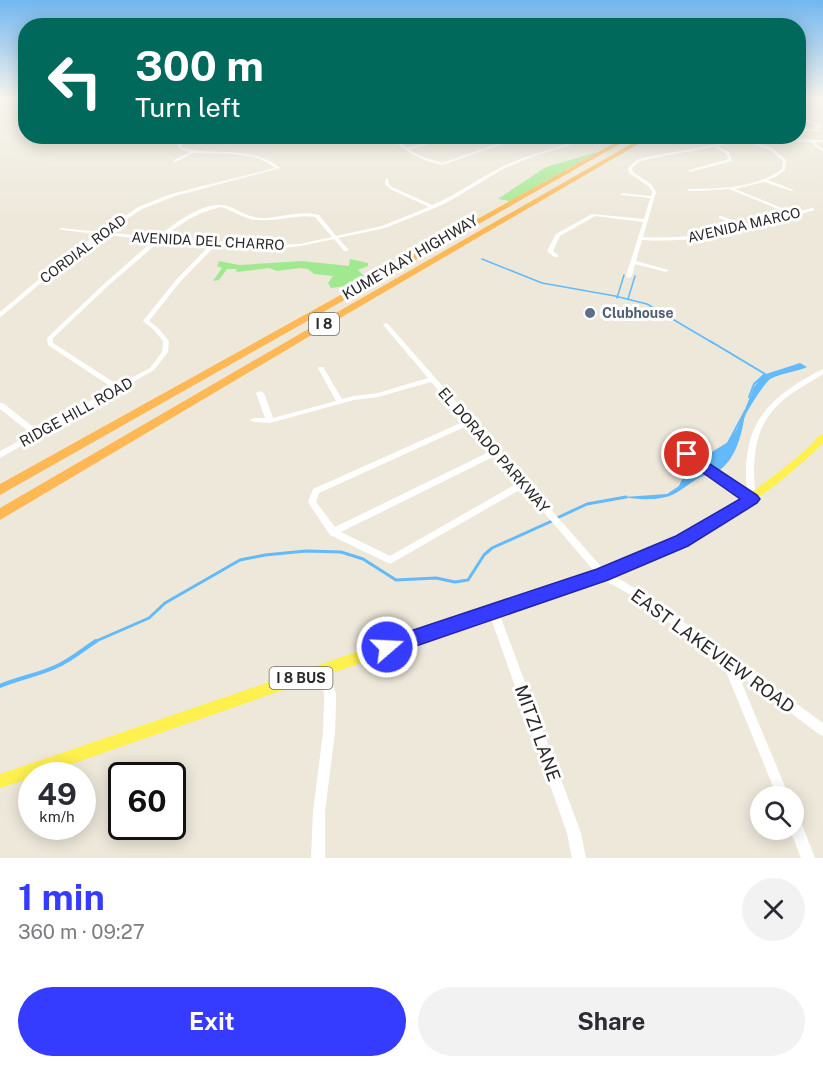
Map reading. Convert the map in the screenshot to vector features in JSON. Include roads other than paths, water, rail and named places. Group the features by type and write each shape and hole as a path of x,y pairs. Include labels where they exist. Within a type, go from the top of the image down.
{"highway":[{"name":"KUMEYAAY HIGHWAY","path":"0,490 618,144"},
{"name":"KUMEYAAY HIGHWAY","path":"0,515 334,318 636,144"}],"main road":[{"name":"I 8 BUS","path":"0,781 602,574 682,541 752,499 779,478 823,437"}],"street":[{"path":"806,141 823,141"},
{"path":"812,141 823,151"},
{"path":"178,144 182,149 192,152"},
{"path":"398,144 437,163 446,163 498,144"},
{"path":"407,149 426,144"},
{"name":"AVENIDA DEL CHARRO","path":"62,229 157,239 287,247 337,239 370,232 433,207 504,167 569,144"},
{"path":"629,276 654,192 652,187 630,171 636,163 647,158 725,144"},
{"path":"689,190 730,188 781,173 786,165 785,161 771,149 757,144"},
{"path":"690,171 730,160 728,153 714,146"},
{"path":"175,161 192,152"},
{"name":"CORDIAL ROAD","path":"0,315 72,255 128,214 162,198 278,168 268,160 255,156 192,152"},
{"path":"387,179 391,188 433,207"},
{"path":"763,180 792,189"},
{"path":"730,188 794,214"},
{"path":"622,194 652,197"},
{"path":"118,388 50,344 50,338 119,271 171,226 188,217 221,206 239,216 256,219 313,214 346,250"},
{"name":"AVENIDA MARCO","path":"640,238 681,240 746,227 812,209"},
{"path":"555,256 550,251 558,235 594,215 645,221"},
{"path":"722,218 746,227"},
{"name":"RIDGE HILL ROAD","path":"0,455 152,369 165,352 166,340 156,328 146,321 178,281 215,243"},
{"path":"634,262 666,270"},
{"name":"EL DORADO PARKWAY","path":"386,325 602,574"},
{"path":"321,368 340,402"},
{"path":"752,499 748,466 755,436 773,406 823,371"},
{"path":"254,420 270,421 433,379"},
{"path":"260,393 270,421"},
{"path":"0,405 37,435"},
{"path":"470,422 316,491 312,502 333,532 390,560 524,484"},
{"path":"333,532 496,452"},
{"path":"687,454 752,499"},
{"name":"EAST LAKEVIEW ROAD","path":"602,574 639,595 823,730"},
{"name":"MITZI LANE","path":"493,610 574,832 579,858"},
{"path":"726,659 779,786"},
{"path":"318,858 319,811 329,733 330,702 323,670"},
{"path":"801,840 808,858"}],"water":[{"path":"800,363 807,367 771,379 762,388 745,417 736,449 723,467 717,472 699,460 728,442 737,429 754,387 763,375"},
{"path":"695,463 710,474 696,479 670,496 650,499 624,497 667,494 679,486 684,475"}],"waterway":[{"path":"482,259 542,283 617,297"},
{"path":"617,297 624,275"},
{"path":"628,299 635,276"},
{"path":"617,297 647,304 713,343"},
{"path":"710,341 765,374 754,384 749,397"},
{"path":"728,443 745,411"},
{"path":"557,518 587,504 626,497"},
{"path":"96,641 149,618 165,603 240,560 306,551 341,552 363,559 396,580 436,578 455,582 468,580 484,555 492,548 552,521"},
{"path":"0,686 60,665 96,641"}],"place":[{"name":"Clubhouse","path":"590,313"}]}
